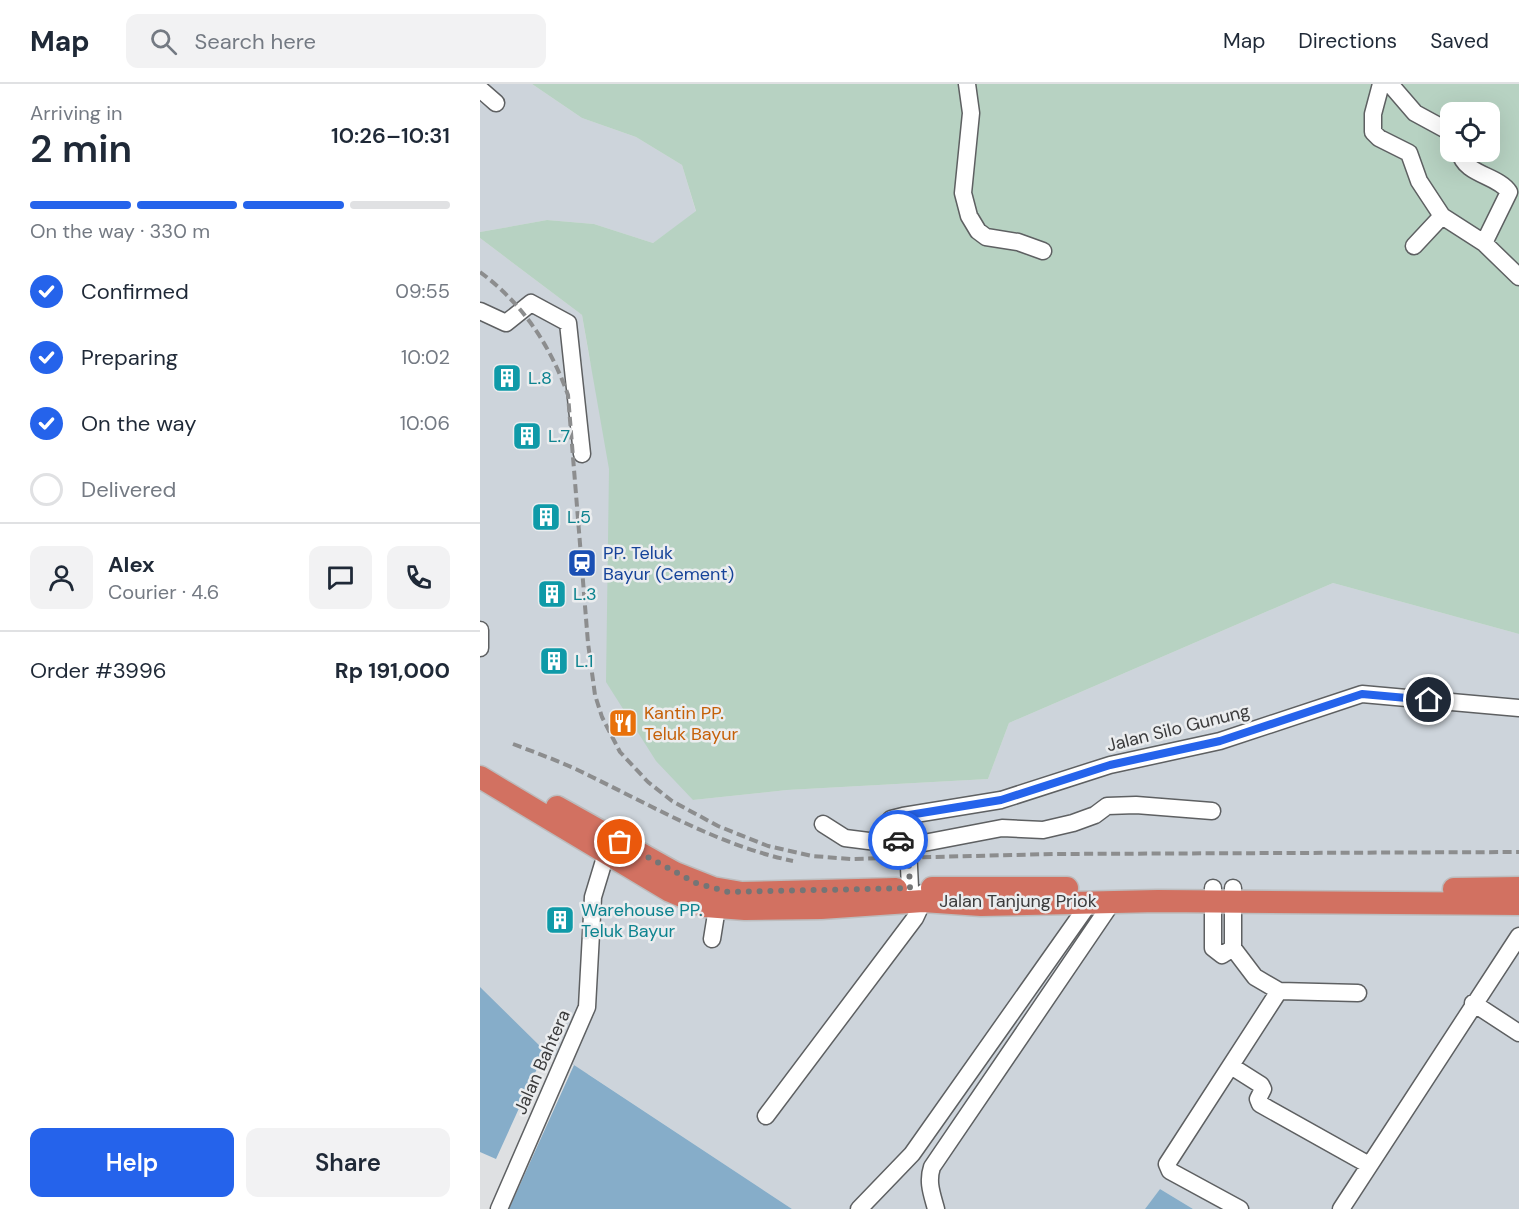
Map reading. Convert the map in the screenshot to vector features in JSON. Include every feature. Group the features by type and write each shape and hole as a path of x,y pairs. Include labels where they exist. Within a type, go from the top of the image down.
{"highway":[{"name":"Jalan Tanjung Priok","path":"480,763 675,873 713,888 742,893 1223,895 1519,904"},
{"name":"Jalan Tanjung Priok","path":"480,777 606,854 687,900 717,908 821,909 918,892 981,905 1113,902 1223,895 1519,888"}],"street":[{"path":"967,84 971,113 963,193 969,216 978,231 986,237 1018,243 1043,251"},
{"path":"1381,84 1373,114 1373,132 1409,153 1419,182 1442,216 1484,243 1519,277"},
{"path":"1390,84 1415,113 1440,127"},
{"path":"480,89 496,103"},
{"path":"1465,162 1509,192 1484,243"},
{"path":"1414,246 1442,216"},
{"path":"480,311 506,323 531,303 568,323 582,454"},
{"name":"Jalan Silo Gunung","path":"908,846 886,833 883,829 886,822 932,810 1001,800 1110,765 1220,741 1362,694 1519,708"},
{"path":"823,824 845,838 908,846 1002,828 1043,830 1095,815 1107,806 1136,805 1212,811"},
{"path":"766,1116 911,923 918,892 908,846"},
{"name":"Jalan Bahtera","path":"499,1209 587,1007 592,897 606,854"},
{"path":"1223,895 1233,948 1255,977 1280,992 1358,993"},
{"path":"859,1209 912,1154 1090,902"},
{"path":"936,1209 930,1188 929,1176 932,1167 1113,902"},
{"path":"712,939 717,908"},
{"path":"1341,1209 1473,1003 1519,936"},
{"path":"1240,1209 1170,1171 1167,1164 1280,992"},
{"path":"1473,1003 1519,1033"},
{"path":"1231,1066 1262,1085 1263,1089 1258,1099 1260,1104 1369,1165"}],"shaded area":[{"path":"480,84 532,84 582,118 636,137 682,165 696,212 653,243 594,224 547,220 480,232"},
{"path":"480,238 582,315 589,356 693,800 787,790 988,779 1009,723 1333,583 1519,634 1519,1209 1193,1209 1160,1189 1145,1209 792,1209 588,1074 480,1209"}],"green space":[{"path":"532,84 1519,84 1519,634 1333,583 1009,723 988,779 787,790 693,800 656,761 606,682 609,469 582,315 480,238 480,232 547,220 594,224 653,243 696,211 682,165 636,137 582,118"}],"water":[{"path":"480,987 545,1051 574,1065 792,1209 480,1209"},
{"path":"1160,1189 1193,1209 1145,1209"}],"pier":[{"path":"545,1051 574,1065 509,1209 480,1209 480,1152 496,1159"}],"railway":[{"path":"480,272 509,298 533,327 553,359 568,395 588,643 595,695 602,717 620,752 648,782 672,801 718,826 768,846 812,856 851,859 1053,854 1519,852"},
{"path":"513,744 571,767 715,836 740,846 793,861"}],"way so far":[{"path":"620,842 696,883 728,892 742,893 910,888 908,846 898,840"}],"place":[{"name":"L.8","path":"507,378"},
{"name":"L.7","path":"527,436"},
{"name":"L.5","path":"546,517"},
{"name":"PP. Teluk Bayur (Cement)","path":"582,563"},
{"name":"L.3","path":"552,594"},
{"name":"L.1","path":"554,661"},
{"name":"Kantin PP. Teluk Bayur","path":"623,723"},
{"name":"Warehouse PP. Teluk Bayur","path":"560,920"}],"route":[{"path":"898,840 883,829 891,819 932,810 1001,800 1110,765 1220,741 1362,694 1429,700"}]}
